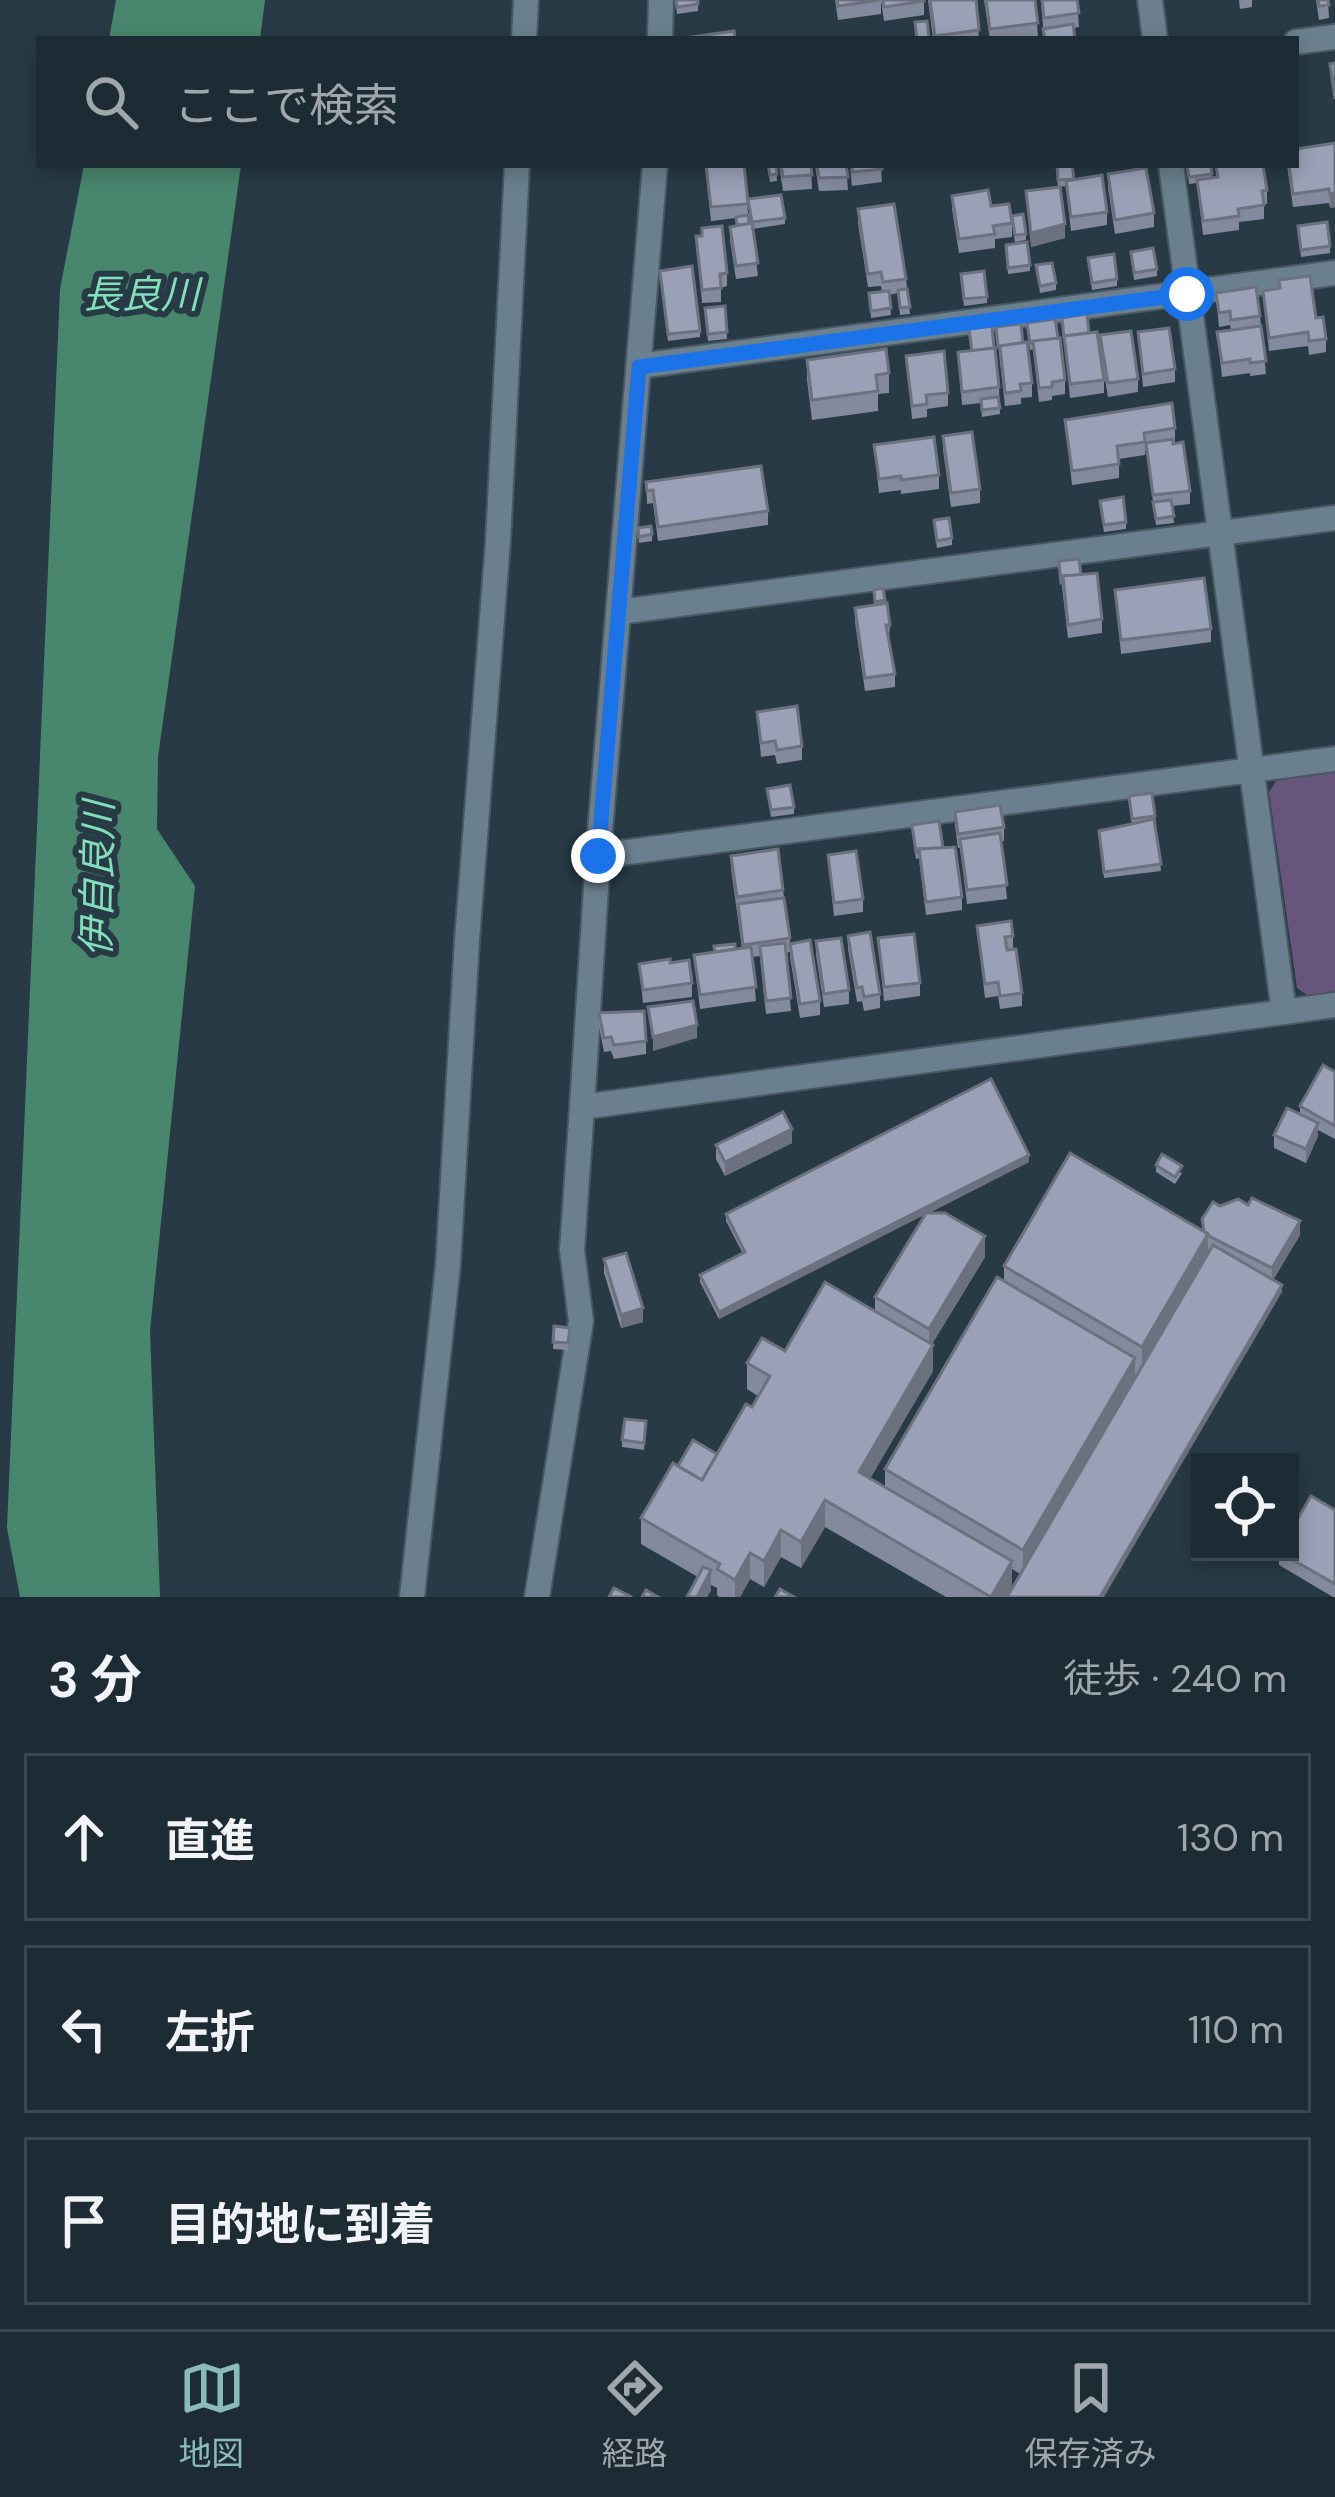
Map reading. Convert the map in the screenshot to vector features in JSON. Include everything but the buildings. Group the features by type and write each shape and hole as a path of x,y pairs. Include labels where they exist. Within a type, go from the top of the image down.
{"street":[{"path":"524,36 526,0"},
{"path":"660,36 661,0"},
{"path":"1150,0 1155,36"},
{"path":"1299,42 1335,37"},
{"path":"412,1597 448,1265 506,425 517,168"},
{"path":"537,1597 581,1321 572,1250 598,856 655,168"},
{"path":"1171,168 1284,1012"},
{"path":"639,367 1335,273"},
{"path":"619,612 1335,518"},
{"path":"598,856 1335,759"},
{"path":"582,1107 1335,1005"}],"shaded area":[{"path":"1335,770 1335,992 1307,995 1297,988 1269,792 1278,778"}],"water":[{"path":"116,0 265,0 260,36 110,36"},
{"name":"長良川","path":"83,168 241,168 158,757 157,829 195,886 150,1331 160,1597 20,1597 7,1528 60,289"}],"route":[{"path":"598,856 639,367 1187,294"}],"water label":[{"name":"伊自良川","path":"97,879"}]}
